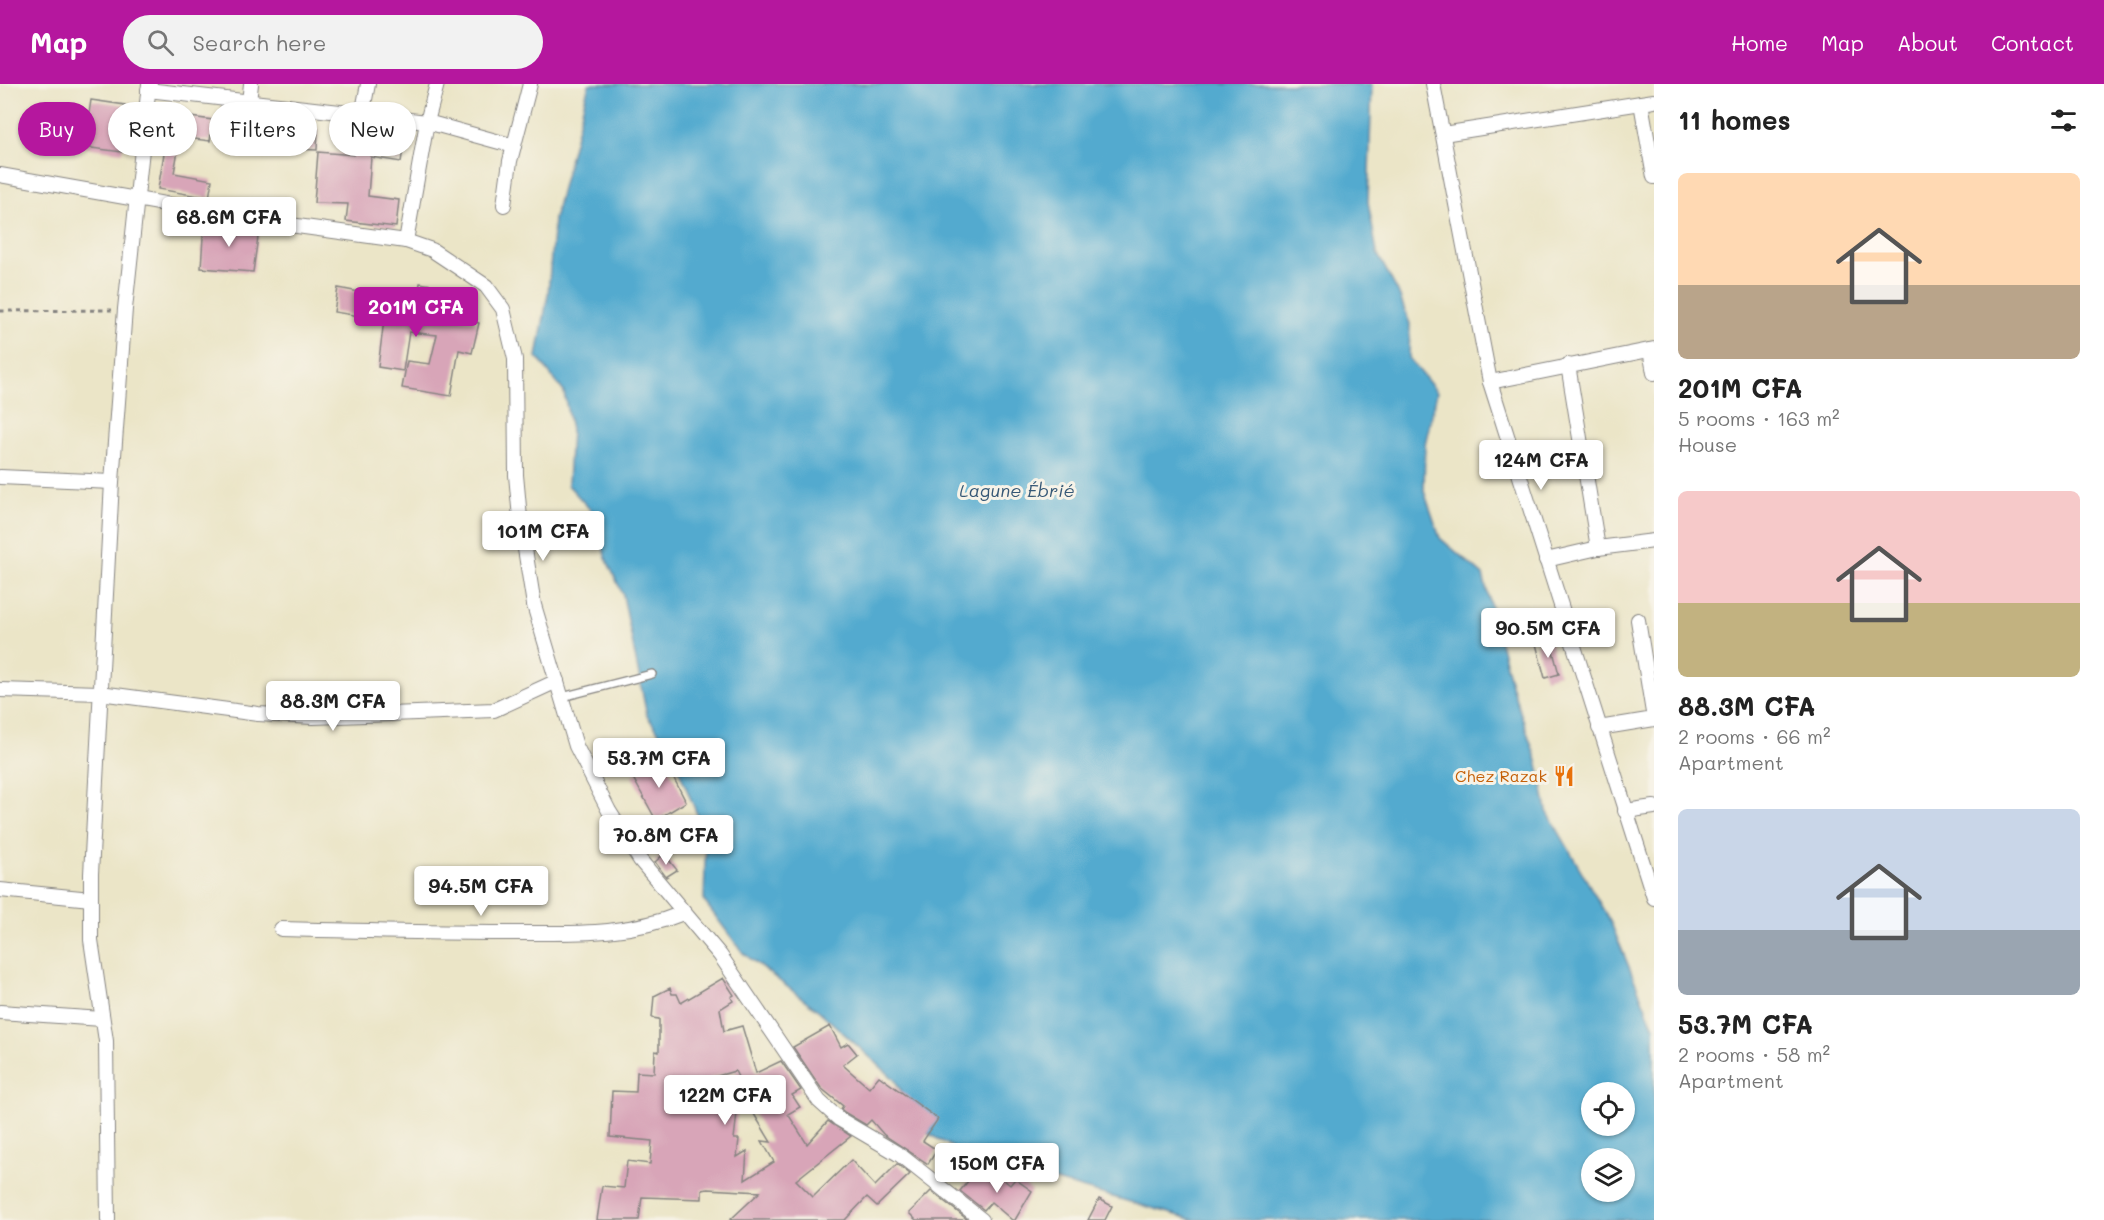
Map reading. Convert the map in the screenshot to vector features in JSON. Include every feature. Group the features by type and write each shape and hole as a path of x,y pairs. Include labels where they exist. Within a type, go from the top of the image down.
{"street":[{"path":"108,1220 106,1041 91,940 91,899 112,482 125,309 149,87 249,102 251,84"},
{"path":"365,102 368,84"},
{"path":"406,241 427,122 437,84"},
{"path":"504,205 514,146 530,84"},
{"path":"1433,84 1490,381 1654,898"},
{"path":"1443,134 1648,102 1654,177"},
{"path":"416,121 514,146"},
{"path":"0,175 137,197 261,221 406,241 432,250 486,286 503,309 516,376 516,465 520,518 534,605 576,746 603,801 640,860 720,955 819,1101 839,1119 900,1155 982,1220"},
{"path":"1490,381 1652,349 1654,373"},
{"path":"1568,366 1598,548"},
{"path":"0,477 112,482"},
{"path":"1546,560 1598,548 1654,541"},
{"path":"1599,728 1654,719 1638,620"},
{"path":"0,690 100,693 258,714 312,717 494,710 556,681"},
{"path":"1625,812 1654,807"},
{"path":"0,890 91,899"},
{"path":"281,929 464,933 603,932 635,929 683,913"},
{"path":"0,1012 102,1019"}],"lane":[{"path":"562,697 652,674"}],"path":[{"path":"0,311 86,312 125,309"}],"water":[{"name":"Lagune Ébrié","path":"589,84 1372,84 1368,202 1377,253 1398,292 1410,324 1409,358 1437,392 1425,444 1424,491 1440,538 1483,575 1511,685 1538,764 1547,811 1611,923 1654,1028 1654,1220 1194,1220 968,1156 927,1133 894,1079 819,1011 743,953 704,901 706,836 669,746 647,716 623,595 605,556 596,516 568,485 571,430 564,392 537,357 548,294 554,219"}],"building":[{"path":"91,100 108,102 108,150 96,149 96,102 91,102"},
{"path":"197,118 209,119 209,141 197,139"},
{"path":"318,152 329,153 329,156 402,156 401,162 371,157 368,196 399,200 396,227 346,221 348,204 314,203"},
{"path":"164,156 177,156 174,173 212,180 209,198 158,189"},
{"path":"204,222 259,230 253,272 201,268"},
{"path":"420,283 432,285 430,297 438,298 435,312 479,323 472,353 459,350 451,396 402,388 407,361 430,364 437,335 409,332 403,371 378,367 384,320 334,312 338,288 375,295 373,307 415,314"},
{"path":"1550,640 1559,674 1545,678 1536,644"},
{"path":"664,759 686,802 656,820 632,776"},
{"path":"664,854 677,870 666,877 655,862"},
{"path":"723,978 734,995 731,997 733,1001 720,1009 724,1031 742,1026 756,1073 781,1061 801,1090 792,1095 800,1107 788,1114 807,1144 828,1121 851,1136 796,1180 813,1197 851,1160 875,1186 897,1164 910,1174 877,1206 867,1197 845,1220 730,1220 760,1192 708,1189 702,1190 702,1199 642,1197 639,1220 597,1220 602,1186 624,1188 627,1161 650,1164 652,1141 610,1137 612,1091 636,1092 637,1072 654,1073 655,1051 659,1052 659,1019 652,1018 654,996 670,988 672,994 677,994 681,1003","holes":["735,1071 747,1095 743,1096 771,1142 762,1141 774,1162 745,1180 747,1151 737,1157 739,1139 734,1139 737,1113 707,1110 710,1078"]},
{"path":"830,1026 841,1047 848,1043 857,1054 843,1065 869,1088 879,1076 938,1119 923,1141 937,1150 928,1164 884,1135 871,1120 866,1125 844,1112 841,1109 843,1106 821,1088 793,1047"},
{"path":"977,1170 991,1181 997,1174 1010,1185 1015,1179 1032,1191 1015,1220 991,1202 984,1210 960,1191"},
{"path":"931,1191 968,1220 916,1220 909,1213"},
{"path":"1099,1199 1112,1206 1105,1220 1088,1220"}],"place":[{"name":"Chez Razak","path":"1564,776"}]}
